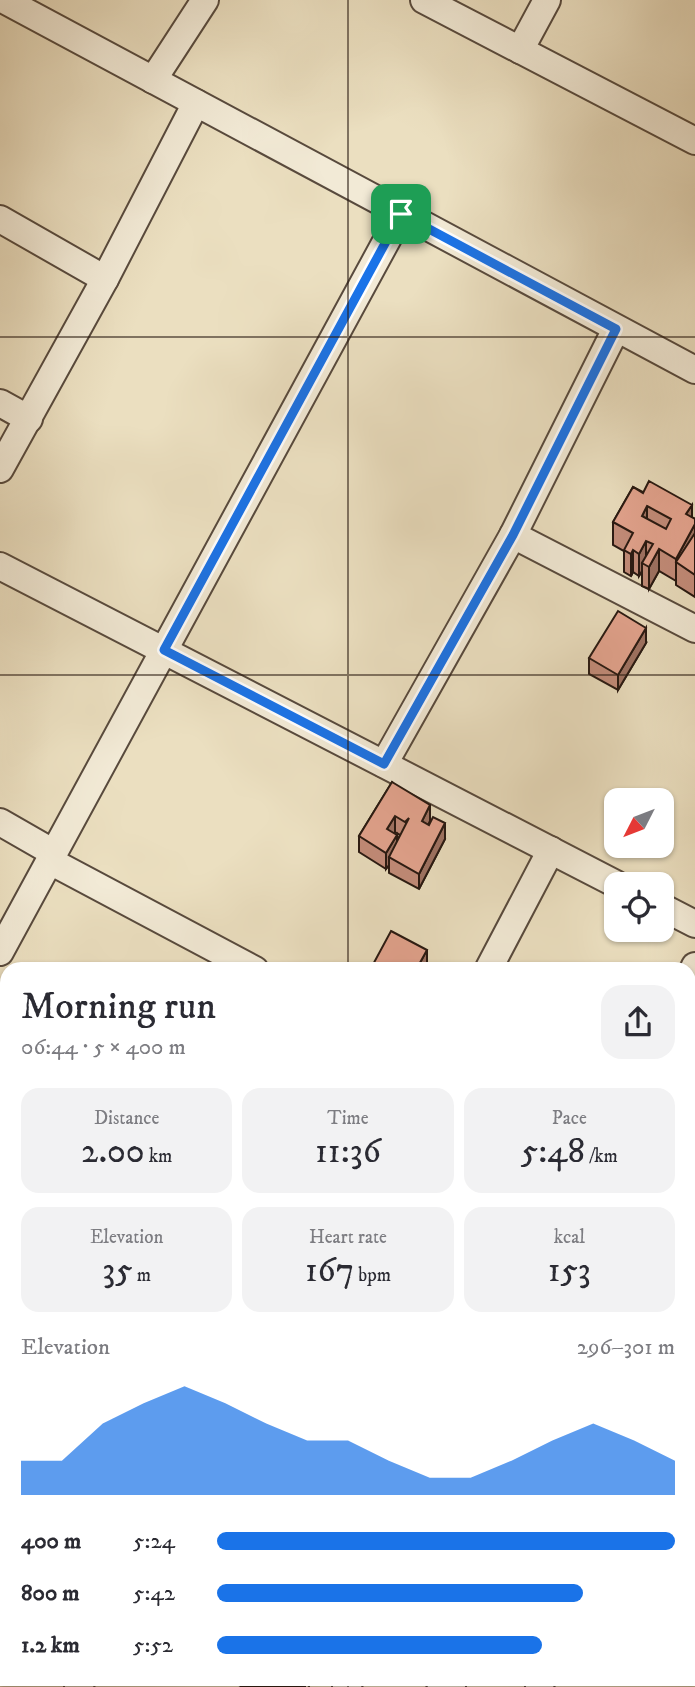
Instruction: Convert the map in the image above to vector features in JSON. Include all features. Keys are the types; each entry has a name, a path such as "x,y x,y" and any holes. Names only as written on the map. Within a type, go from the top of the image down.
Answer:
{"street":[{"path":"4,0 695,370"},
{"path":"153,80 205,0"},
{"path":"424,0 520,50 692,131"},
{"path":"520,50 547,0"},
{"path":"0,468 105,279 196,103"},
{"path":"0,952 401,214"},
{"path":"0,219 105,279"},
{"path":"384,764 513,535 616,329"},
{"path":"0,403 29,419"},
{"path":"513,535 695,629"},
{"path":"0,566 604,878"},
{"path":"0,822 52,857 241,962"},
{"path":"492,962 551,850"},
{"path":"674,913 695,924"}],"building":[{"path":"649,481 692,505 686,514 695,519 695,524 676,559 659,549 649,567 642,563 653,544 646,541 639,554 633,550 631,554 624,550 633,533 613,522 633,487 643,493","holes":["647,506 671,519 666,529 642,516"]},
{"path":"695,533 695,575 676,562"},
{"path":"618,611 646,628 618,675 589,658"},
{"path":"392,782 430,805 422,821 429,825 433,817 445,823 419,874 389,857 409,818 405,822 395,816 387,829 397,835 386,853 359,836"},
{"path":"391,931 427,950 420,962 374,962"}],"route":[{"path":"401,214 616,329 513,535 384,764 164,650 401,214"}]}
